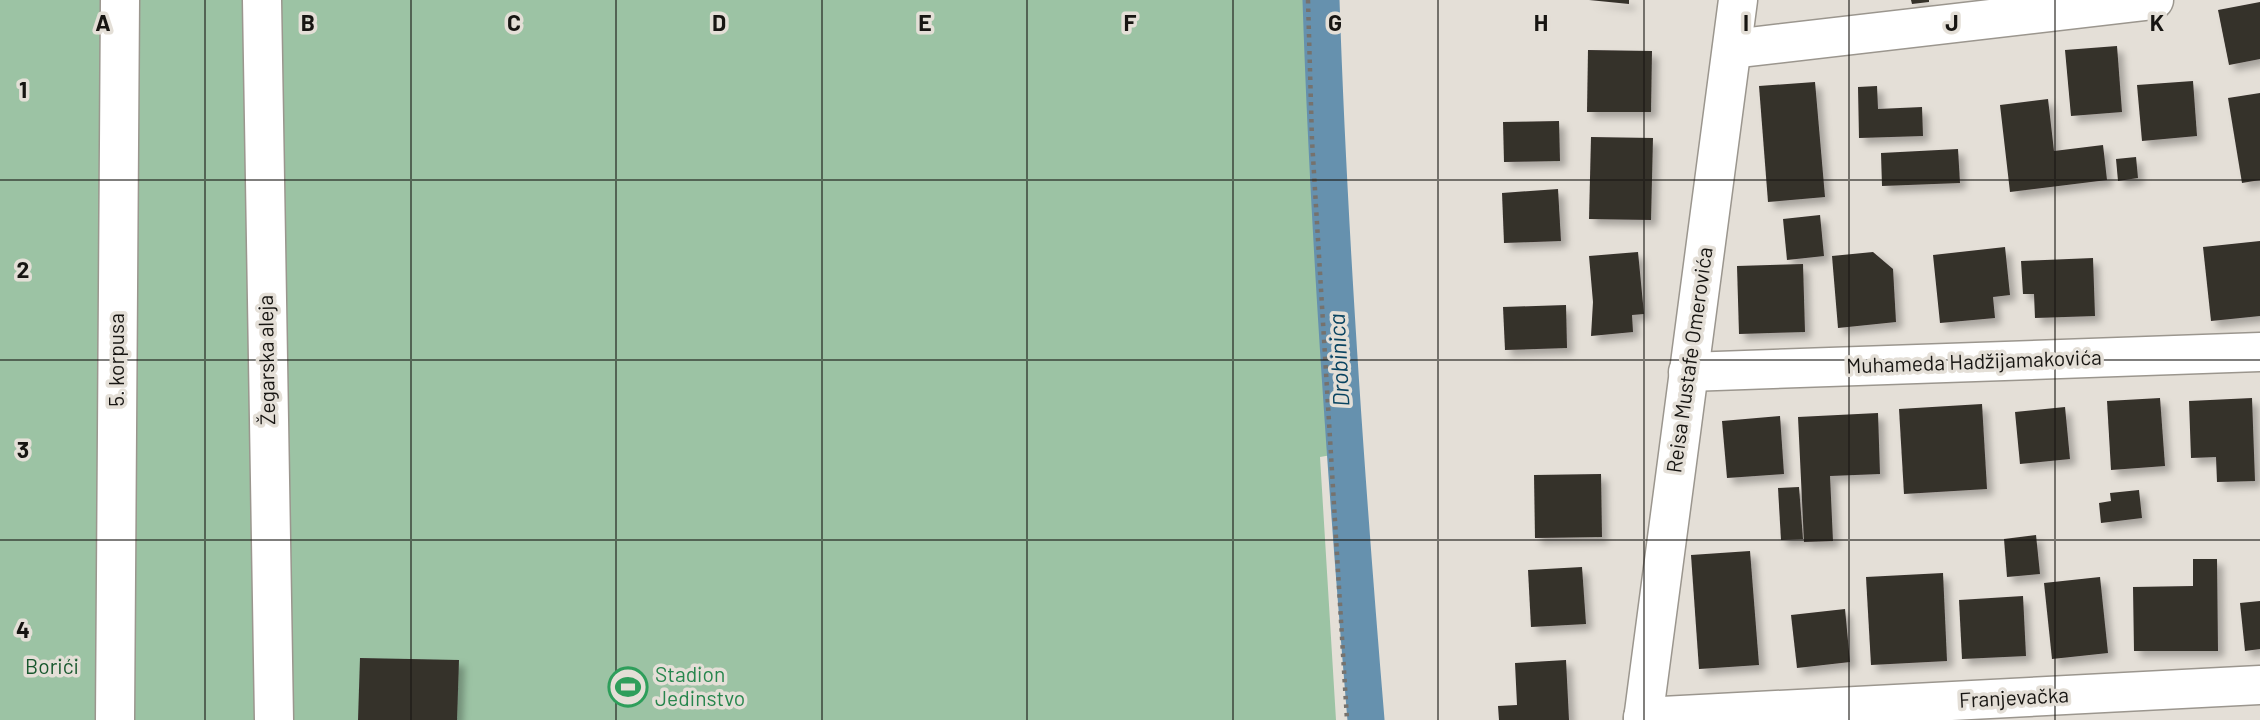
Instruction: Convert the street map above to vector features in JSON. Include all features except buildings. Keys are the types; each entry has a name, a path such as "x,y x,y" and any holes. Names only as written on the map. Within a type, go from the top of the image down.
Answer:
{"street":[{"name":"5. korpusa","path":"115,720 120,0"},
{"name":"Žegarska aleja","path":"262,0 274,720"},
{"name":"Reisa Mustafe Omerovića","path":"1643,718 1738,0"},
{"path":"1732,49 2154,0"},
{"name":"Muhameda Hadžijamakovića","path":"1688,372 2260,352"},
{"name":"Franjevačka","path":"1643,718 2260,685"}],"path":[{"path":"1308,0 1312,141 1347,720"}],"green space":[{"name":"Borići","path":"0,0 1321,0 1326,148 1343,453 1320,457 1336,720 0,720"}],"waterway":[{"name":"Drobinica","path":"1321,0 1339,360 1366,720"}],"place":[{"name":"Stadion Jedinstvo","path":"628,687"}]}
